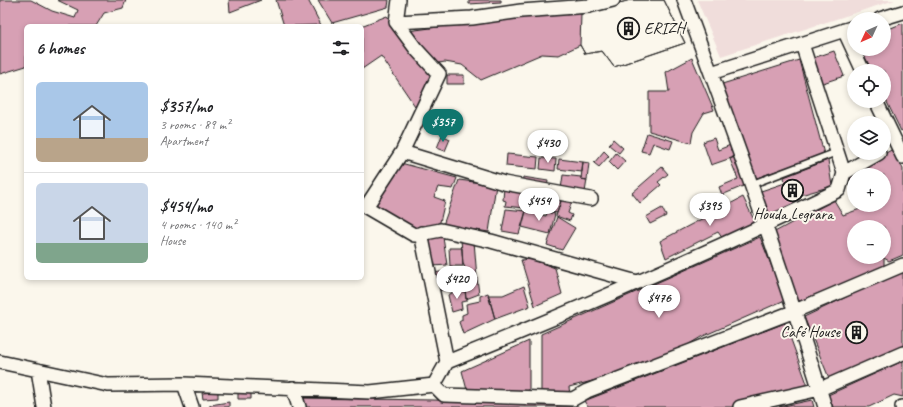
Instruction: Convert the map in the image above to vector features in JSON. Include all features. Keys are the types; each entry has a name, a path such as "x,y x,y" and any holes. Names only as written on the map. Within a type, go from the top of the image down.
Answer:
{"street":[{"path":"399,0 396,22 416,49 439,74 402,152 366,207 414,235 441,230 491,241 637,282"},
{"path":"396,22 472,18 521,10 589,6 613,0"},
{"path":"684,0 795,311 825,407"},
{"path":"891,16 903,12"},
{"path":"711,73 847,30"},
{"path":"434,385 447,362 591,303 765,226 839,190 844,173 802,44"},
{"path":"880,108 900,141 903,157"},
{"path":"891,146 900,141"},
{"path":"402,152 504,183 591,199"},
{"path":"844,173 867,160"},
{"path":"421,233 447,362"},
{"path":"434,385 444,395 573,399 579,402 595,388 795,311 903,265"},
{"path":"740,407 820,390 903,352"},
{"path":"0,362 108,385 184,384 370,392 434,385"},
{"path":"38,370 44,407"},
{"path":"184,384 192,407"},
{"path":"293,388 299,407"}],"lane":[{"path":"750,185 837,152"}],"shaded area":[{"path":"697,0 895,0 858,12 847,12 847,15 721,56"}],"building":[{"path":"0,0 31,0 52,11 75,18 78,10 57,0 126,0 123,8 104,13 97,24 24,24 24,67 0,74"},
{"path":"229,0 261,0 230,12"},
{"path":"276,0 308,0 320,24 283,24"},
{"path":"318,0 389,0 388,7 332,23"},
{"path":"469,0 501,0 501,2 469,4"},
{"path":"630,0 664,0 685,43 614,67 602,51 585,54 580,45 559,55 542,54 481,80 462,65 445,62 433,64 408,31 580,8 581,14"},
{"name":"ERIZH","path":"630,0 664,0 685,43 614,67 602,51 585,54 580,45 581,14"},
{"path":"387,16 432,76 417,109 381,56 364,68 364,25"},
{"path":"903,23 903,130 901,131 890,108 891,64 868,64 864,56 891,56 891,28"},
{"path":"834,51 844,76 820,84 813,58"},
{"path":"692,58 714,110 704,113 693,132 691,143 649,131 649,92 669,92 666,72"},
{"path":"799,60 824,154 754,179 719,85"},
{"path":"447,75 464,75 464,84 447,84"},
{"path":"647,133 673,141 670,149 653,143 649,153 641,151"},
{"path":"442,135 450,139 445,151 437,148"},
{"path":"714,138 718,150 733,144 737,156 711,165 703,142"},
{"path":"613,139 623,148 619,153 609,145"},
{"path":"893,149 903,169 903,255 891,260 891,220 847,220 847,264 884,264 884,267 797,302 771,234 834,200 843,215 852,212 891,212 891,168 860,168 874,160 891,160 891,150"},
{"path":"604,151 609,156 599,167 594,163"},
{"path":"616,153 625,161 617,170 609,162"},
{"path":"507,154 538,157 537,169 506,166"},
{"path":"737,156 748,184 722,195 719,187 738,179 730,159"},
{"path":"541,158 556,159 555,171 540,169"},
{"path":"559,159 583,162 582,172 558,169"},
{"name":"Houda Legrara","path":"828,160 832,186 794,197 797,208 765,220 755,193 785,183 784,177"},
{"path":"397,162 457,178 453,189 438,187 434,197 445,201 440,222 426,229 406,228 373,205"},
{"path":"583,162 589,163 587,180 581,179"},
{"path":"662,167 668,174 658,182 661,185 640,203 632,193"},
{"path":"563,175 581,177 581,179 587,180 585,192 561,189"},
{"path":"523,177 548,181 547,188 522,184"},
{"path":"459,180 496,185 489,232 443,225"},
{"path":"504,187 528,190 525,208 505,206 506,201 503,200"},
{"path":"528,190 545,194 542,210 525,208"},
{"path":"548,197 562,198 557,213 546,211"},
{"path":"743,197 755,222 723,239 718,232 666,258 660,241"},
{"path":"562,198 573,198 568,213 572,215 570,221 556,216"},
{"path":"662,208 666,216 650,224 646,217"},
{"path":"506,209 526,211 519,234 502,231"},
{"path":"526,211 546,216 547,212 555,214 550,234 522,227"},
{"path":"557,217 575,228 562,250 547,245"},
{"path":"429,236 443,237 447,265 433,266"},
{"path":"760,237 785,300 701,337 643,368 569,387 570,395 541,393 541,334"},
{"path":"461,239 474,241 477,278 467,281 463,265"},
{"path":"449,248 462,248 463,266 450,266"},
{"path":"531,259 555,268 562,294 535,306 521,260"},
{"path":"465,269 467,281 452,287 451,270"},
{"name":"Café House","path":"903,270 903,347 829,378 804,317"},
{"path":"447,271 449,289 436,291 433,273"},
{"path":"477,278 479,294 466,299 464,282"},
{"path":"524,286 530,306 495,319 488,295 503,295"},
{"path":"465,289 467,301 461,302 462,309 452,312 448,295 453,291"},
{"path":"488,293 495,319 463,334 459,322 462,320 462,315 467,313 466,304 480,301 480,296"},
{"path":"785,323 809,389 733,407 588,407 584,401"},
{"path":"529,341 529,394 467,390 462,371"},
{"path":"903,361 903,397 894,395 869,407 833,407 828,395"},
{"path":"238,390 251,390 251,399 238,399"},
{"path":"218,392 218,398 203,399 202,393"},
{"path":"298,398 573,404 574,407 301,407"},
{"path":"812,400 814,407 779,407"},
{"path":"229,402 229,407 210,407 210,405"}],"place":[{"name":"ERIZH","path":"629,28"},
{"name":"Houda Legrara","path":"793,190"},
{"name":"Café House","path":"856,332"}]}
